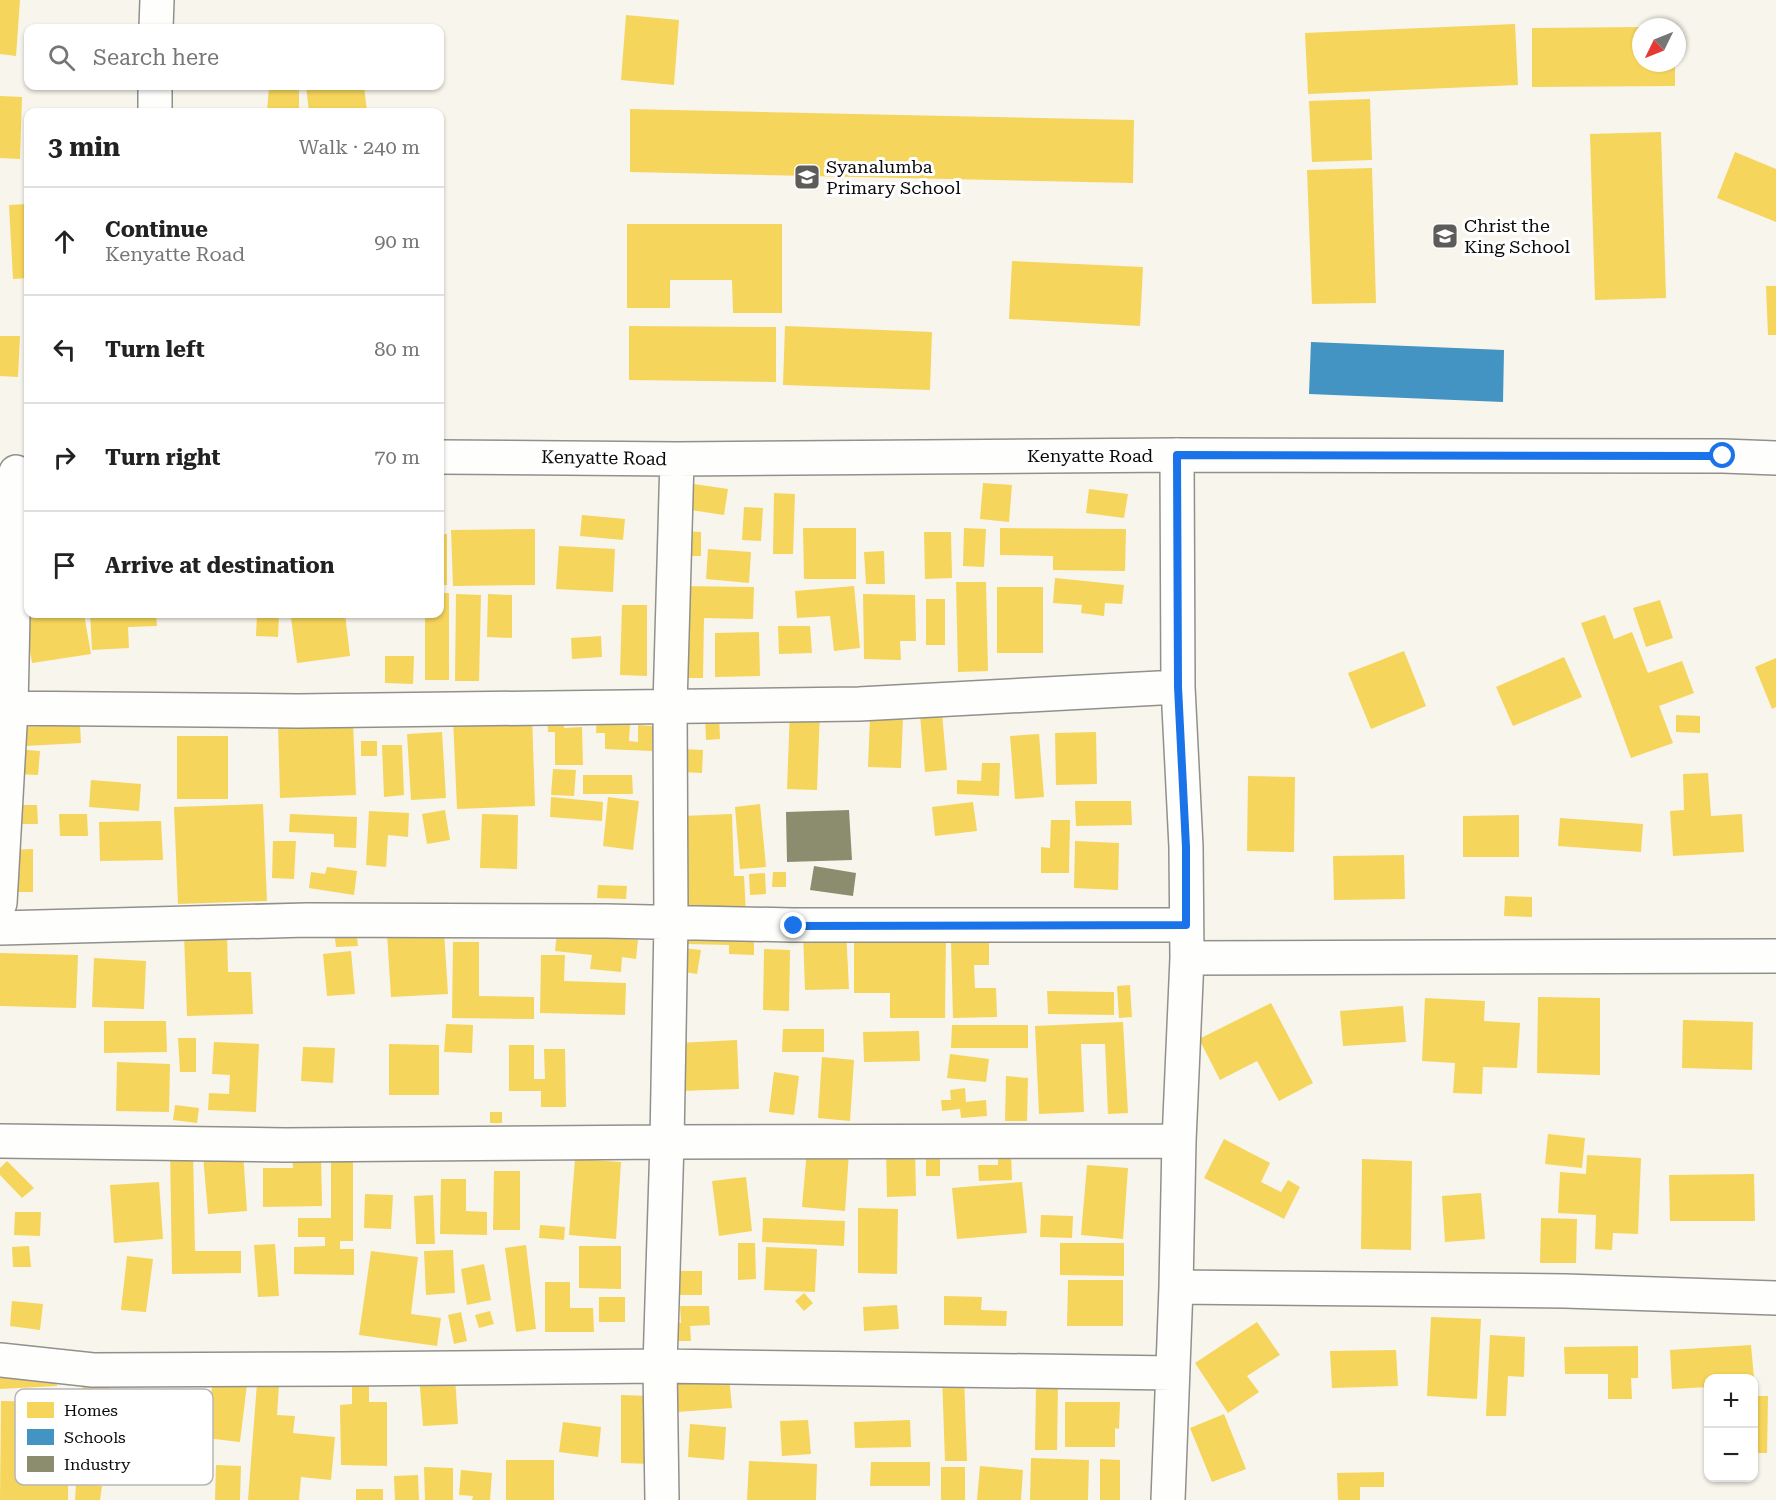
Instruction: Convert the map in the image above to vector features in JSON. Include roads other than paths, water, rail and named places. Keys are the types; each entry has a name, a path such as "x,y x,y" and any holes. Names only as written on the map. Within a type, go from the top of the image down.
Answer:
{"street":[{"path":"156,24 157,0"},
{"path":"155,90 155,108"},
{"path":"1168,1500 1187,958 1186,847 1178,687 1177,455"},
{"name":"Kenyatte Road","path":"444,457 677,459 1177,455 1776,458"},
{"path":"662,1500 660,1366 667,1142 670,706 677,459"},
{"path":"0,903 15,472"},
{"path":"6,708 298,711 859,704 1178,687"},
{"path":"0,928 307,920 594,921 794,926 1186,925"},
{"path":"1187,958 1776,956"},
{"path":"0,1141 285,1145 1179,1141"},
{"path":"1176,1287 1565,1291 1776,1298"},
{"path":"0,1360 93,1370 660,1366 1172,1373"}],"place":[{"name":"Syanalumba Primary School","path":"807,177"},
{"name":"Christ the King School","path":"1445,236"}]}
